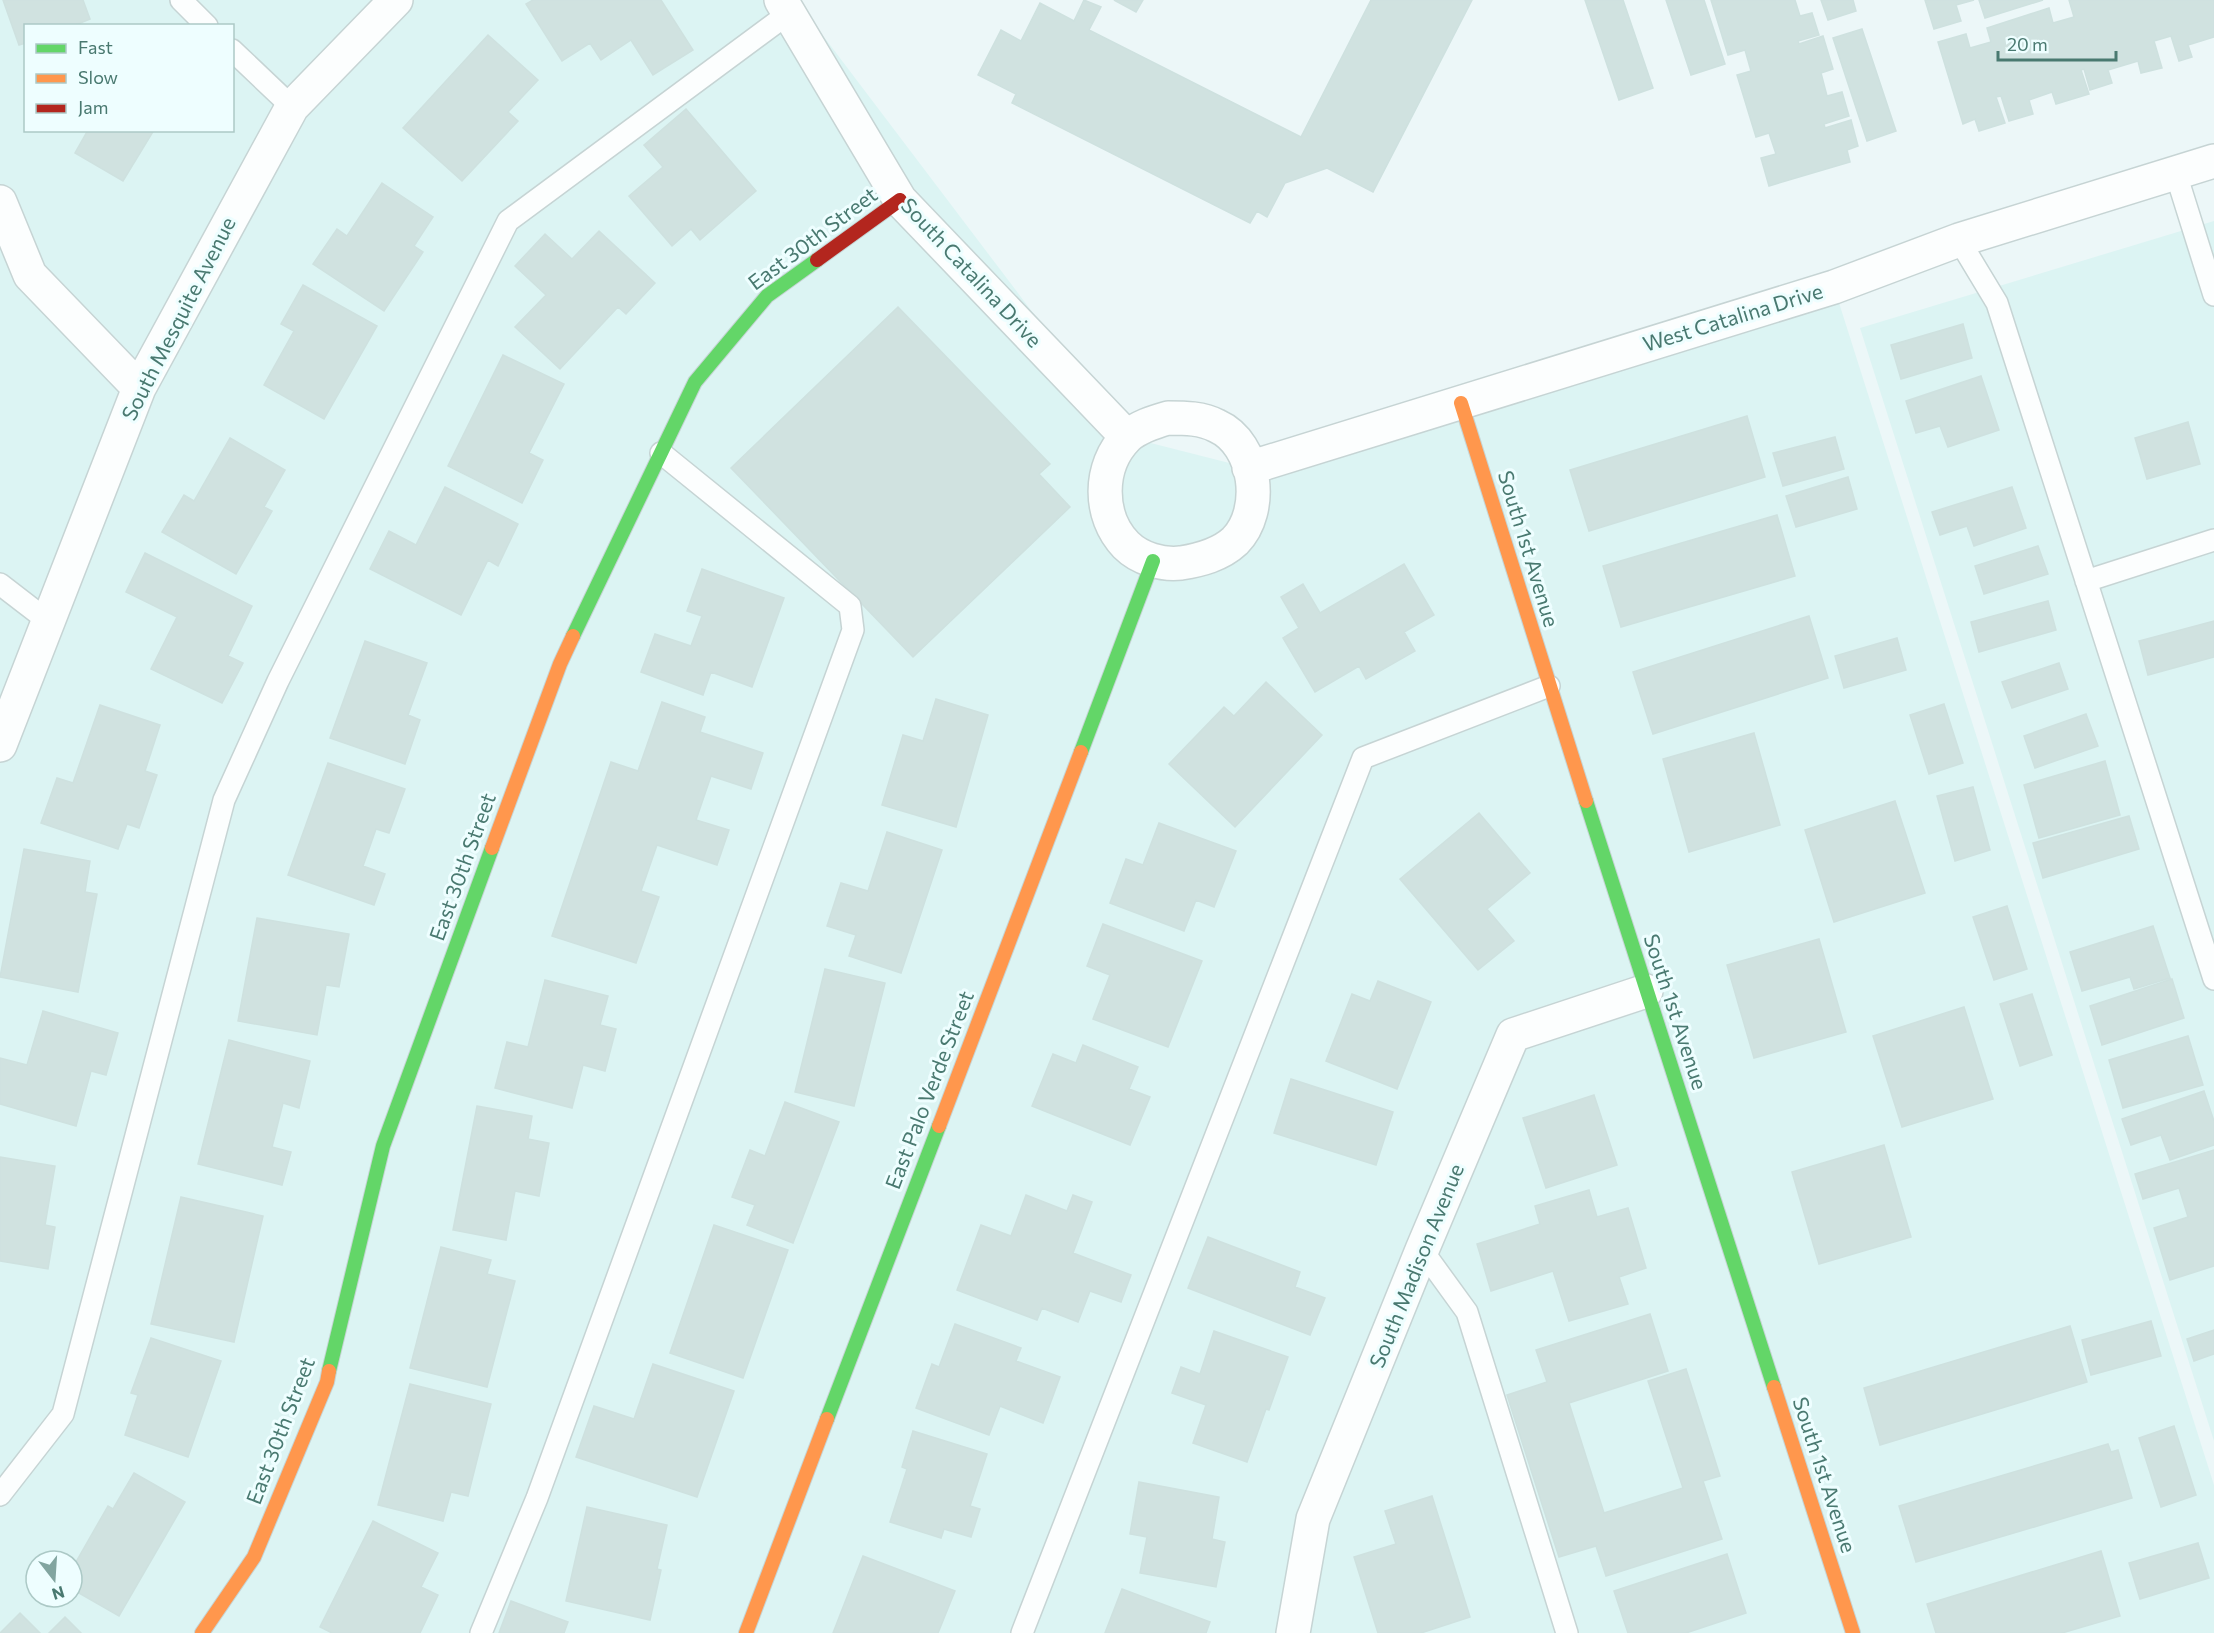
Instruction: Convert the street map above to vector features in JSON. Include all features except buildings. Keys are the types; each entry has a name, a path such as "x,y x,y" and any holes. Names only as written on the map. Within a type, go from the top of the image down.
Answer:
{"street":[{"name":"South Mesquite Avenue","path":"0,744 139,388 292,107 396,0"},
{"name":"South Catalina Drive","path":"785,7 900,200 1128,437"},
{"name":"West Catalina Drive","path":"1249,468 1834,286 1959,240 2176,174 2214,160"},
{"name":"East 30th Street","path":"202,1633 254,1557 327,1382 383,1146 560,664 695,382 767,296 900,200"},
{"path":"0,202 30,275 139,388"},
{"name":"South 1st Avenue","path":"1461,403 1646,991 1853,1633"},
{"path":"1168,418 1194,418 1219,426 1238,442 1249,468 1253,491 1248,523 1235,541 1216,554 1173,564 1153,561 1127,546 1113,528 1106,504 1105,480 1113,456 1128,437 1146,425 1168,418"},
{"name":"East Palo Verde Street","path":"746,1633 1153,561"},
{"name":"South Madison Avenue","path":"1293,1633 1313,1519 1422,1250 1513,1035 1646,991"}],"lane":[{"path":"181,0 205,24"},
{"path":"0,1495 63,1414 224,800 278,681 508,222 785,7"},
{"path":"234,52 292,107"},
{"path":"2176,174 2214,295"},
{"path":"1959,240 1997,303 2214,979"},
{"path":"481,1633 537,1498 853,630 850,606 661,453"},
{"path":"2086,581 2214,540"},
{"path":"0,585 48,621"},
{"path":"1022,1633 1363,758 1549,686"},
{"path":"1422,1250 1467,1312 1567,1633"}],"shaded area":[{"path":"0,0 796,0 1127,437 1249,468 1834,287 2214,1485 2214,1633 0,1633"},
{"path":"2214,221 2214,1441 1860,328"}],"traffic: fast":[{"path":"573,636 695,382 767,296 817,260"},
{"path":"1081,752 1153,561"},
{"path":"1586,801 1774,1387"},
{"path":"329,1371 383,1146 492,848"},
{"path":"827,1419 939,1126"}],"traffic: slow":[{"path":"1461,403 1586,801"},
{"path":"492,848 560,664 573,636"},
{"path":"939,1126 1081,752"},
{"path":"202,1633 254,1557 327,1382 329,1371"},
{"path":"1774,1387 1853,1633"},
{"path":"746,1633 827,1419"}],"traffic: jam":[{"path":"817,260 900,200"}]}
